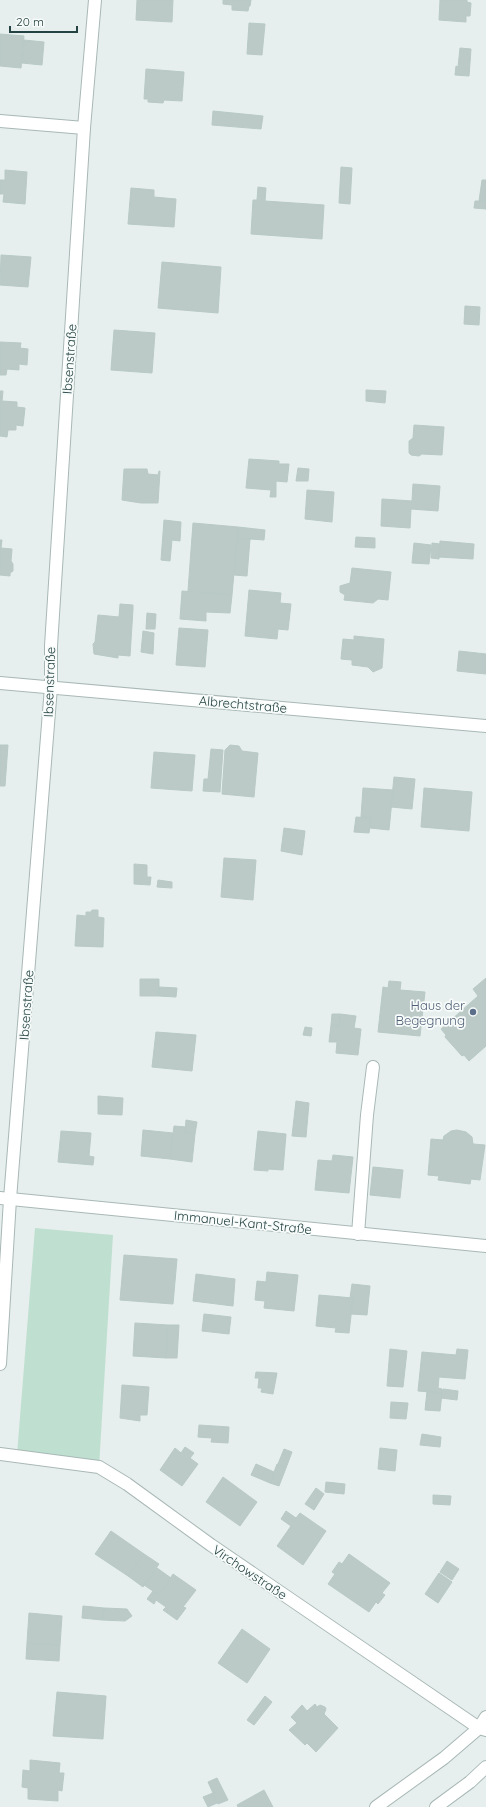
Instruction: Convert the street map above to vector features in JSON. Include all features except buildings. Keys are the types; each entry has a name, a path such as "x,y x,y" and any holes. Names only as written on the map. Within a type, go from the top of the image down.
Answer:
{"street":[{"name":"Ibsenstraße","path":"0,1364 5,1199 51,687 50,646 84,128 96,0"},
{"path":"0,121 84,128"},
{"name":"Albrechtstraße","path":"0,682 486,726"},
{"path":"358,1234 367,1115 373,1067"},
{"name":"Immanuel-Kant-Straße","path":"5,1199 486,1246"},
{"name":"Virchowstraße","path":"0,1454 99,1467 127,1484 212,1545 483,1729"},
{"path":"376,1807 483,1729 486,1717"},
{"path":"436,1807 470,1782 486,1767"}],"green space":[{"path":"35,1228 113,1235 99,1467 17,1455"}],"place":[{"name":"Haus der Begegnung","path":"473,1012"}]}
